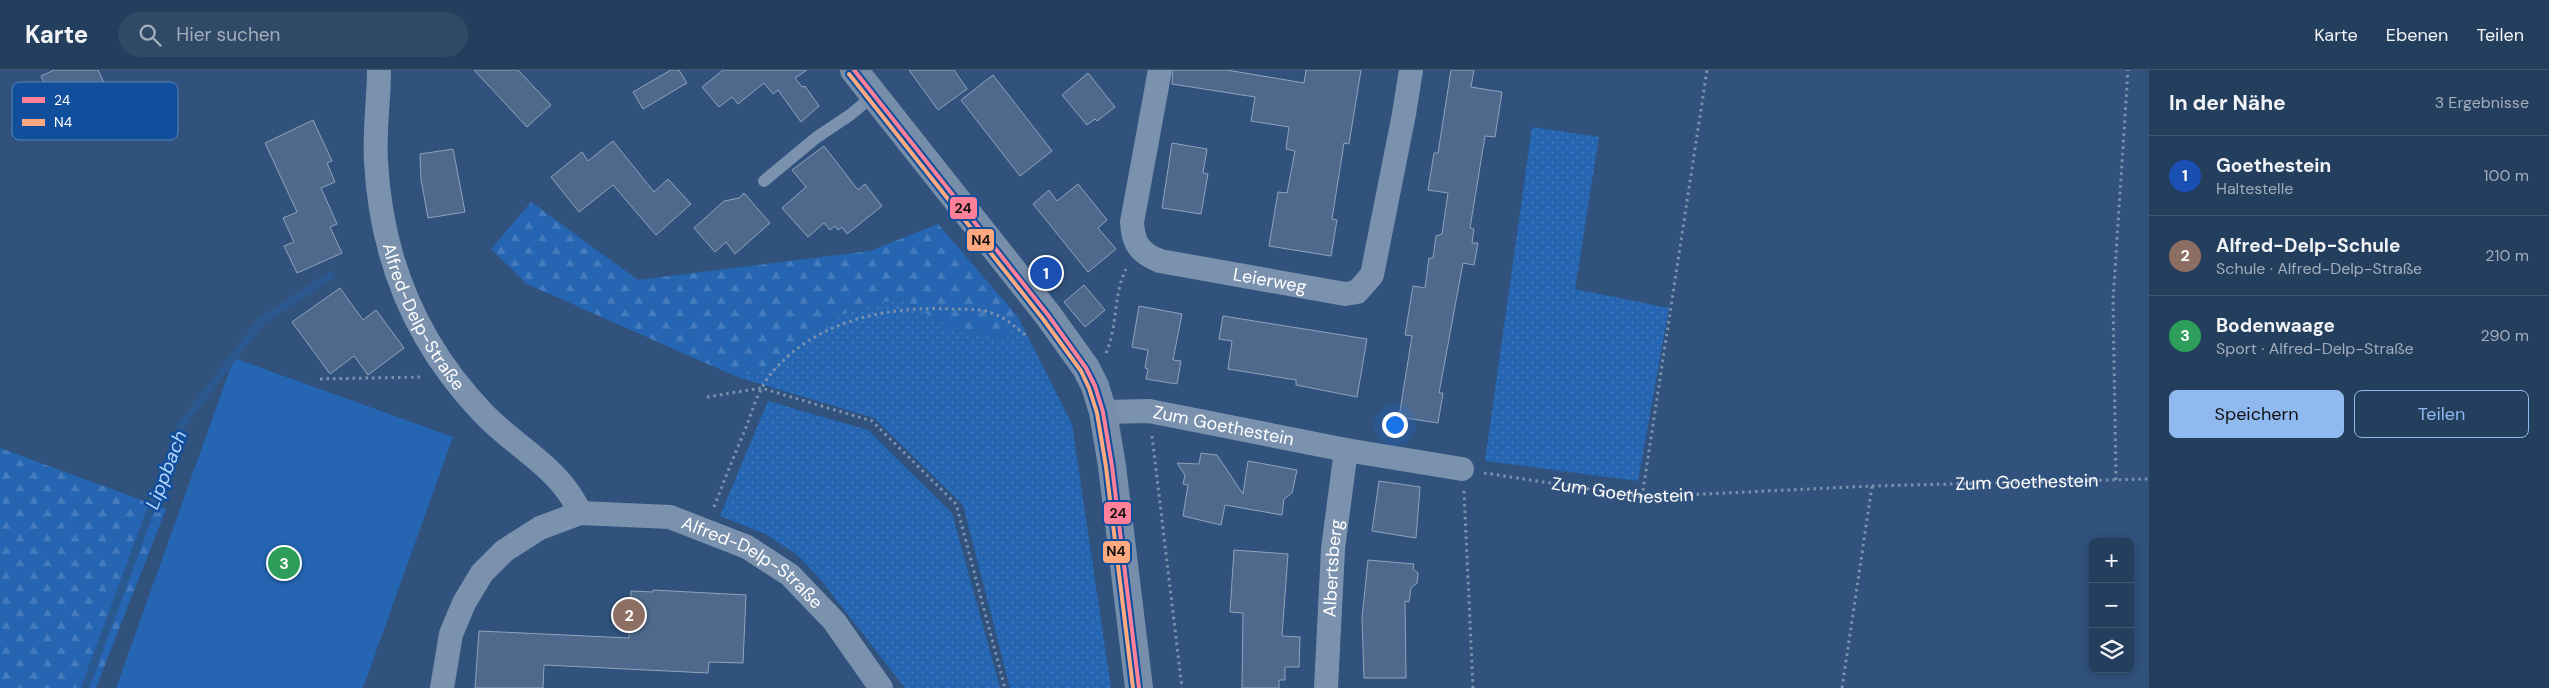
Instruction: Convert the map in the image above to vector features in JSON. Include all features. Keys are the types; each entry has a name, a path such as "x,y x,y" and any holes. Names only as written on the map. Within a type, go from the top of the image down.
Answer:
{"main road":[{"path":"854,70 1048,316 1086,368 1104,412 1139,688"}],"street":[{"name":"Alfred-Delp-Straße","path":"379,70 376,159 379,201 386,242 398,281 414,317 447,369 484,415 563,482 580,513"},
{"path":"1137,248 1132,236 1132,222 1160,70"},
{"name":"Leierweg","path":"1137,248 1147,256 1160,261 1345,294 1357,292 1372,275 1411,70"},
{"name":"Zum Goethestein","path":"1104,412 1150,411 1346,450 1462,470"},
{"name":"Albertsberg","path":"1326,688 1333,549 1346,450"},
{"name":"Alfred-Delp-Straße","path":"442,688 452,634 464,603 482,573 504,551 540,528 580,513 670,517 747,547 790,575 834,622 881,688"}],"lane":[{"path":"764,181 817,137 850,115 874,95"}],"path":[{"path":"1642,497 1707,70"},
{"path":"2116,480 2113,301 2128,70"},
{"path":"1086,368 1107,352 1114,334 1122,278 1137,248"},
{"path":"705,530 761,388 774,370 792,353 824,333 854,319 880,313 932,308 987,311 1003,317 1024,334 1048,316"},
{"path":"320,380 418,379 447,369"},
{"path":"707,397 761,388 872,421 956,504 1005,688"},
{"path":"1150,411 1182,688"},
{"path":"1462,470 1473,688"},
{"name":"Zum Goethestein","path":"1462,470 1617,495 1642,497 1872,486 2149,479"},
{"path":"1842,688 1872,486"}],"green space":[{"path":"1532,127 1599,137 1575,289 1669,308 1638,481 1485,461"},
{"path":"531,202 638,280 870,251 938,224 1018,317 1006,339 952,330 904,300 868,304 826,322 769,369 737,377 527,284 491,249"},
{"path":"904,300 952,330 1006,339 1018,317 1072,424 1111,688 1010,688 963,505 874,418 737,377 769,369 826,322 868,304"},
{"path":"234,358 453,437 363,688 116,688"},
{"path":"768,401 868,430 952,513 1000,688 905,688 821,580 796,554 765,534 720,516"},
{"path":"0,448 166,509 96,688 0,688"}],"building":[{"path":"54,70 98,70 104,82 44,82 41,76"},
{"path":"474,70 518,70 551,105 527,127"},
{"path":"671,70 679,70 687,83 643,109 633,92"},
{"path":"723,70 807,70 795,78 802,87 805,86 819,106 801,122 778,90 773,94 764,83 738,104 732,97 719,107 702,87"},
{"path":"909,70 954,70 967,89 938,110"},
{"path":"1173,70 1227,70 1304,83 1306,70 1361,70 1349,144 1344,143 1332,219 1337,220 1331,256 1269,246 1278,192 1287,193 1295,151 1286,149 1289,127 1251,121 1255,97 1172,84"},
{"path":"1451,70 1474,70 1471,87 1502,92 1495,137 1485,136 1470,228 1474,229 1472,243 1478,243 1474,265 1463,263 1439,393 1443,393 1438,423 1399,417 1412,336 1405,335 1413,286 1425,288 1429,258 1433,258 1436,236 1442,234 1448,193 1428,190 1434,153 1438,153"},
{"path":"1088,73 1115,107 1097,121 1095,119 1087,125 1062,95"},
{"path":"993,75 1052,151 1020,176 961,100"},
{"path":"313,120 332,161 327,163 335,182 321,188 337,224 330,227 342,253 297,273 284,246 294,242 283,218 297,212 265,143"},
{"path":"613,141 654,192 668,179 691,204 656,235 613,185 579,212 551,177 582,152 588,161"},
{"path":"1172,143 1207,149 1203,173 1208,174 1201,214 1162,208"},
{"path":"824,146 858,190 865,184 882,206 847,234 842,227 838,230 835,226 830,230 824,223 808,237 782,208 806,187 792,170"},
{"path":"453,149 465,212 428,218 421,179 420,154"},
{"path":"1078,184 1107,220 1098,228 1116,249 1088,272 1033,204 1049,190 1057,201"},
{"path":"744,193 770,223 735,254 726,242 715,252 694,228 724,201 739,198"},
{"path":"1084,285 1105,310 1085,327 1064,302"},
{"path":"340,288 363,320 376,310 404,348 368,375 354,356 330,374 292,322"},
{"path":"1139,306 1182,314 1173,360 1181,361 1177,384 1146,379 1148,369 1145,368 1148,350 1132,347"},
{"path":"1223,316 1367,339 1357,397 1296,385 1296,380 1228,369 1232,341 1219,339"},
{"path":"1201,453 1217,455 1243,494 1248,461 1297,470 1292,493 1284,499 1282,515 1225,505 1221,525 1183,516 1188,485 1183,484 1185,475 1177,463 1199,464"},
{"path":"1379,481 1420,487 1416,538 1372,531"},
{"path":"1234,550 1288,554 1282,636 1300,637 1299,667 1285,667 1285,680 1279,680 1279,688 1242,688 1243,613 1230,612"},
{"path":"1368,560 1414,564 1413,569 1418,573 1417,583 1411,588 1409,602 1405,601 1406,678 1364,678 1362,618"},
{"path":"653,590 746,595 743,663 709,662 708,673 544,665 543,688 475,688 479,631 629,638 631,591 653,592"}],"waterway":[{"name":"Lippbach","path":"85,688 182,425 260,322 331,275"}],"transit line":[{"name":"24","path":"854,70 1048,315 1086,368 1095,386 1103,412 1112,466 1139,688"},
{"name":"N4","path":"849,74 1043,319 1081,371 1089,388 1097,413 1106,467 1133,688"}],"place":[{"name":"Goethestein","path":"1046,273"},
{"name":"Bodenwaage","path":"284,563"},
{"name":"Alfred-Delp-Schule","path":"629,615"}]}
